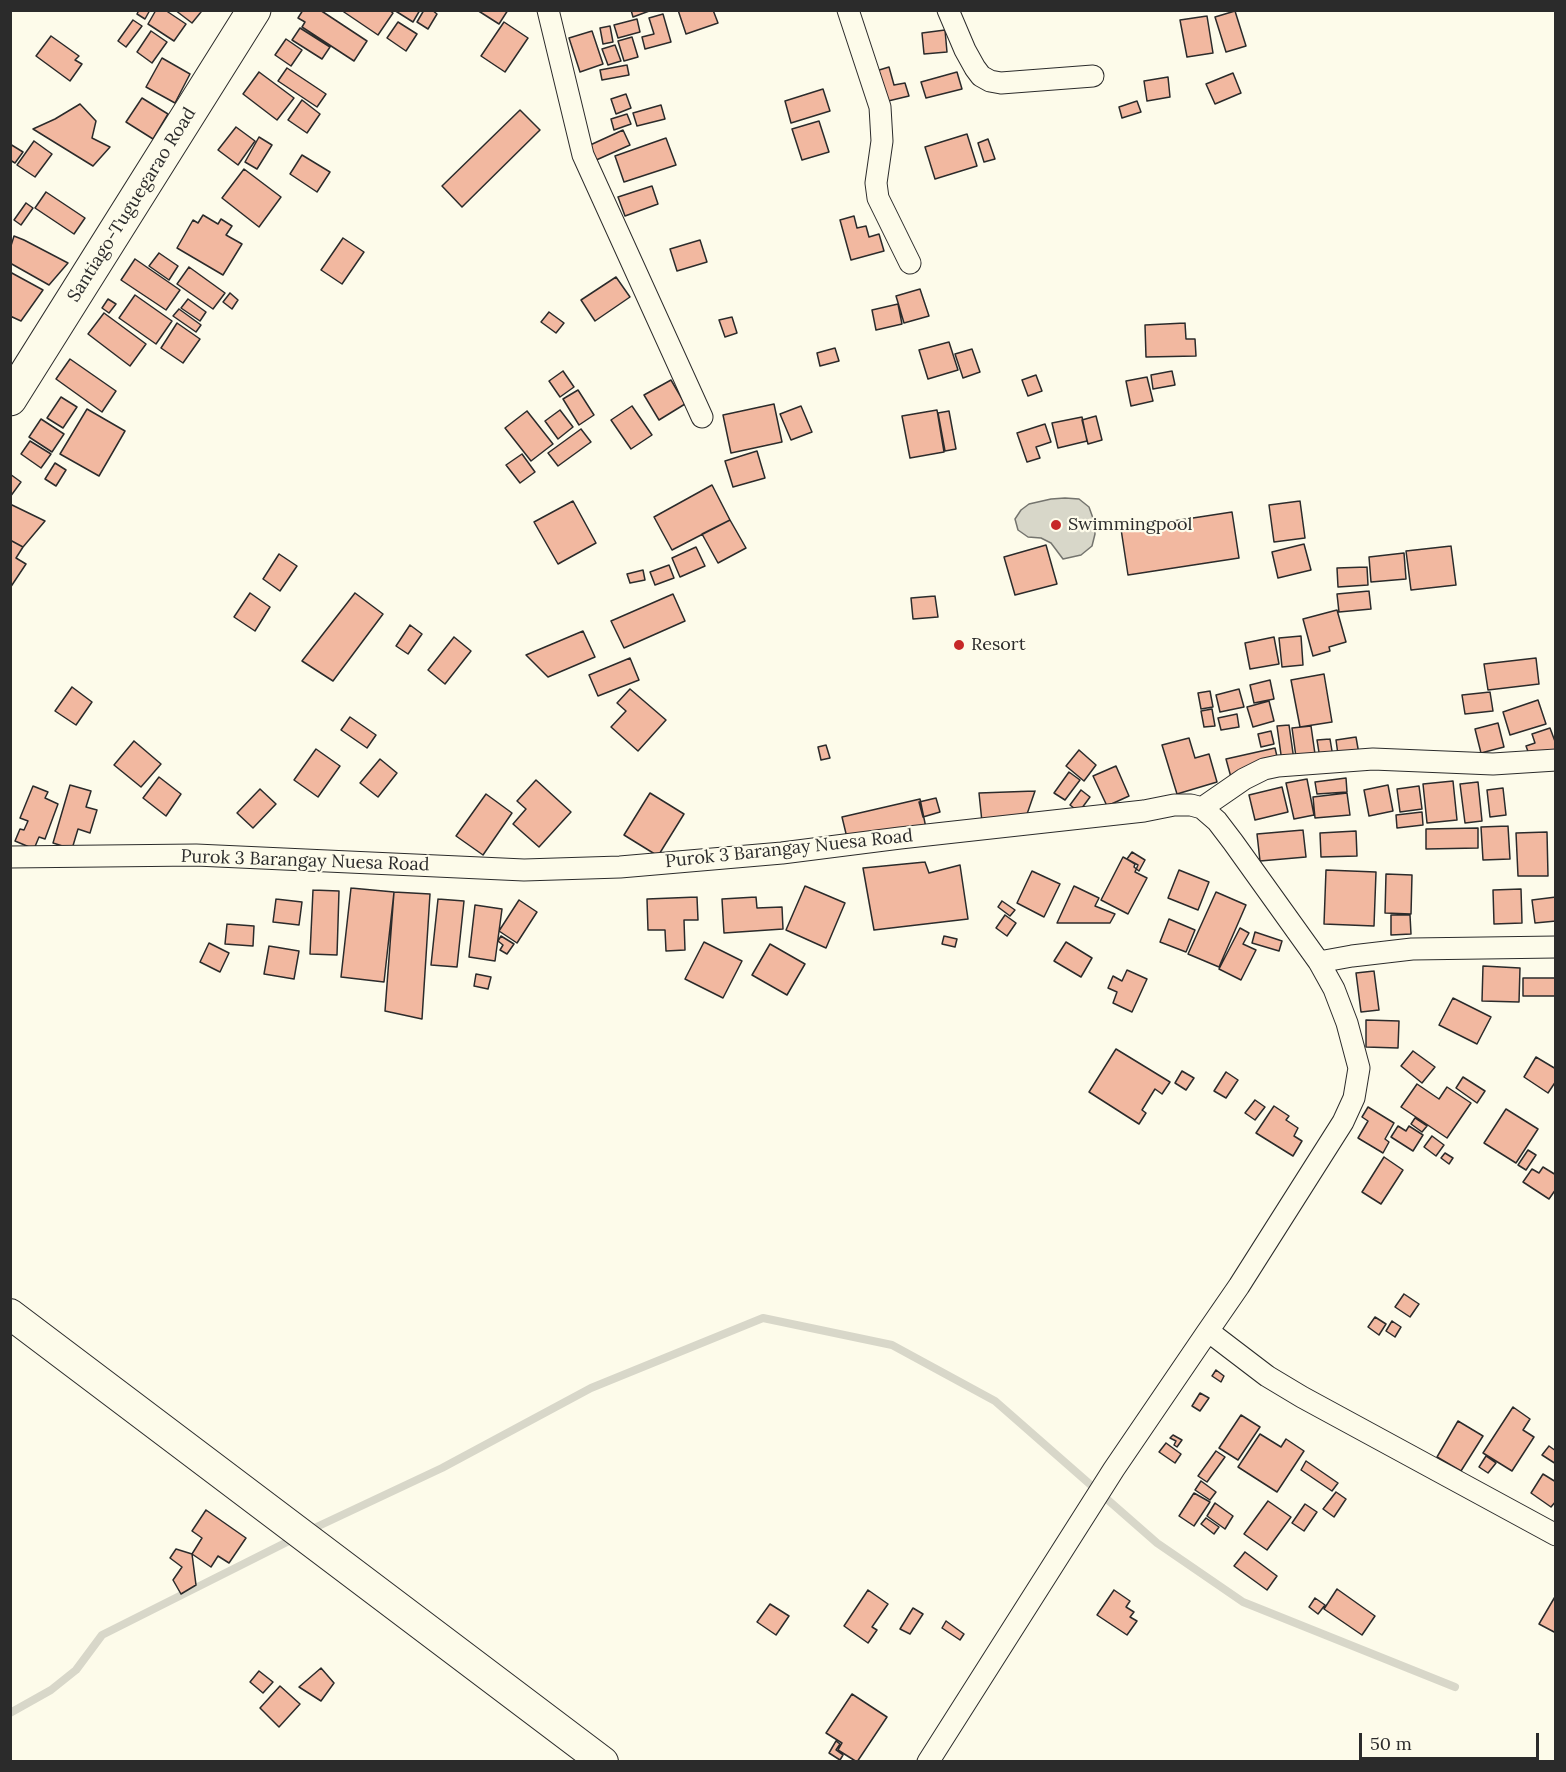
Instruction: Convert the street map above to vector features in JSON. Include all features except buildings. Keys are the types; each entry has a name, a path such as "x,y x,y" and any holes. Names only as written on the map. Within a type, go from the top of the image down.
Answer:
{"highway":[{"name":"Santiago-Tuguegarao Road","path":"10,399 254,10"}],"main road":[{"path":"10,1314 603,1761"}],"street":[{"path":"548,10 583,156 702,417"},
{"path":"848,10 880,107 882,141 876,183 878,198 910,262"},
{"path":"948,10 975,68 981,76 990,81 1001,83 1093,76"},
{"path":"928,1761 1114,1468 1239,1286 1343,1122 1354,1098 1359,1068 1347,1023 1334,990 1319,962 1233,842 1217,821 1202,808 1244,778 1264,769 1278,766 1373,759 1493,764 1556,760"},
{"name":"Purok 3 Barangay Nuesa Road","path":"10,857 196,855 524,870 620,867 782,853 1144,812 1174,805 1191,805 1202,808"},
{"path":"1319,962 1412,949 1556,947"},
{"path":"1208,1331 1267,1376 1302,1397 1556,1535"}],"shaded area":[{"name":"Swimmingpool","path":"1065,498 1079,499 1089,507 1094,521 1095,534 1092,546 1081,555 1063,559 1051,543 1041,538 1028,537 1018,530 1015,519 1029,504"}],"waterway":[{"path":"308,1531 442,1468 591,1388 763,1318 892,1345 995,1401 1157,1543 1243,1602 1455,1687"},
{"path":"10,1713 51,1690 76,1670 102,1635 295,1538"}],"place":[{"name":"Swimmingpool","path":"1056,525"},
{"name":"Resort","path":"959,645"}]}
